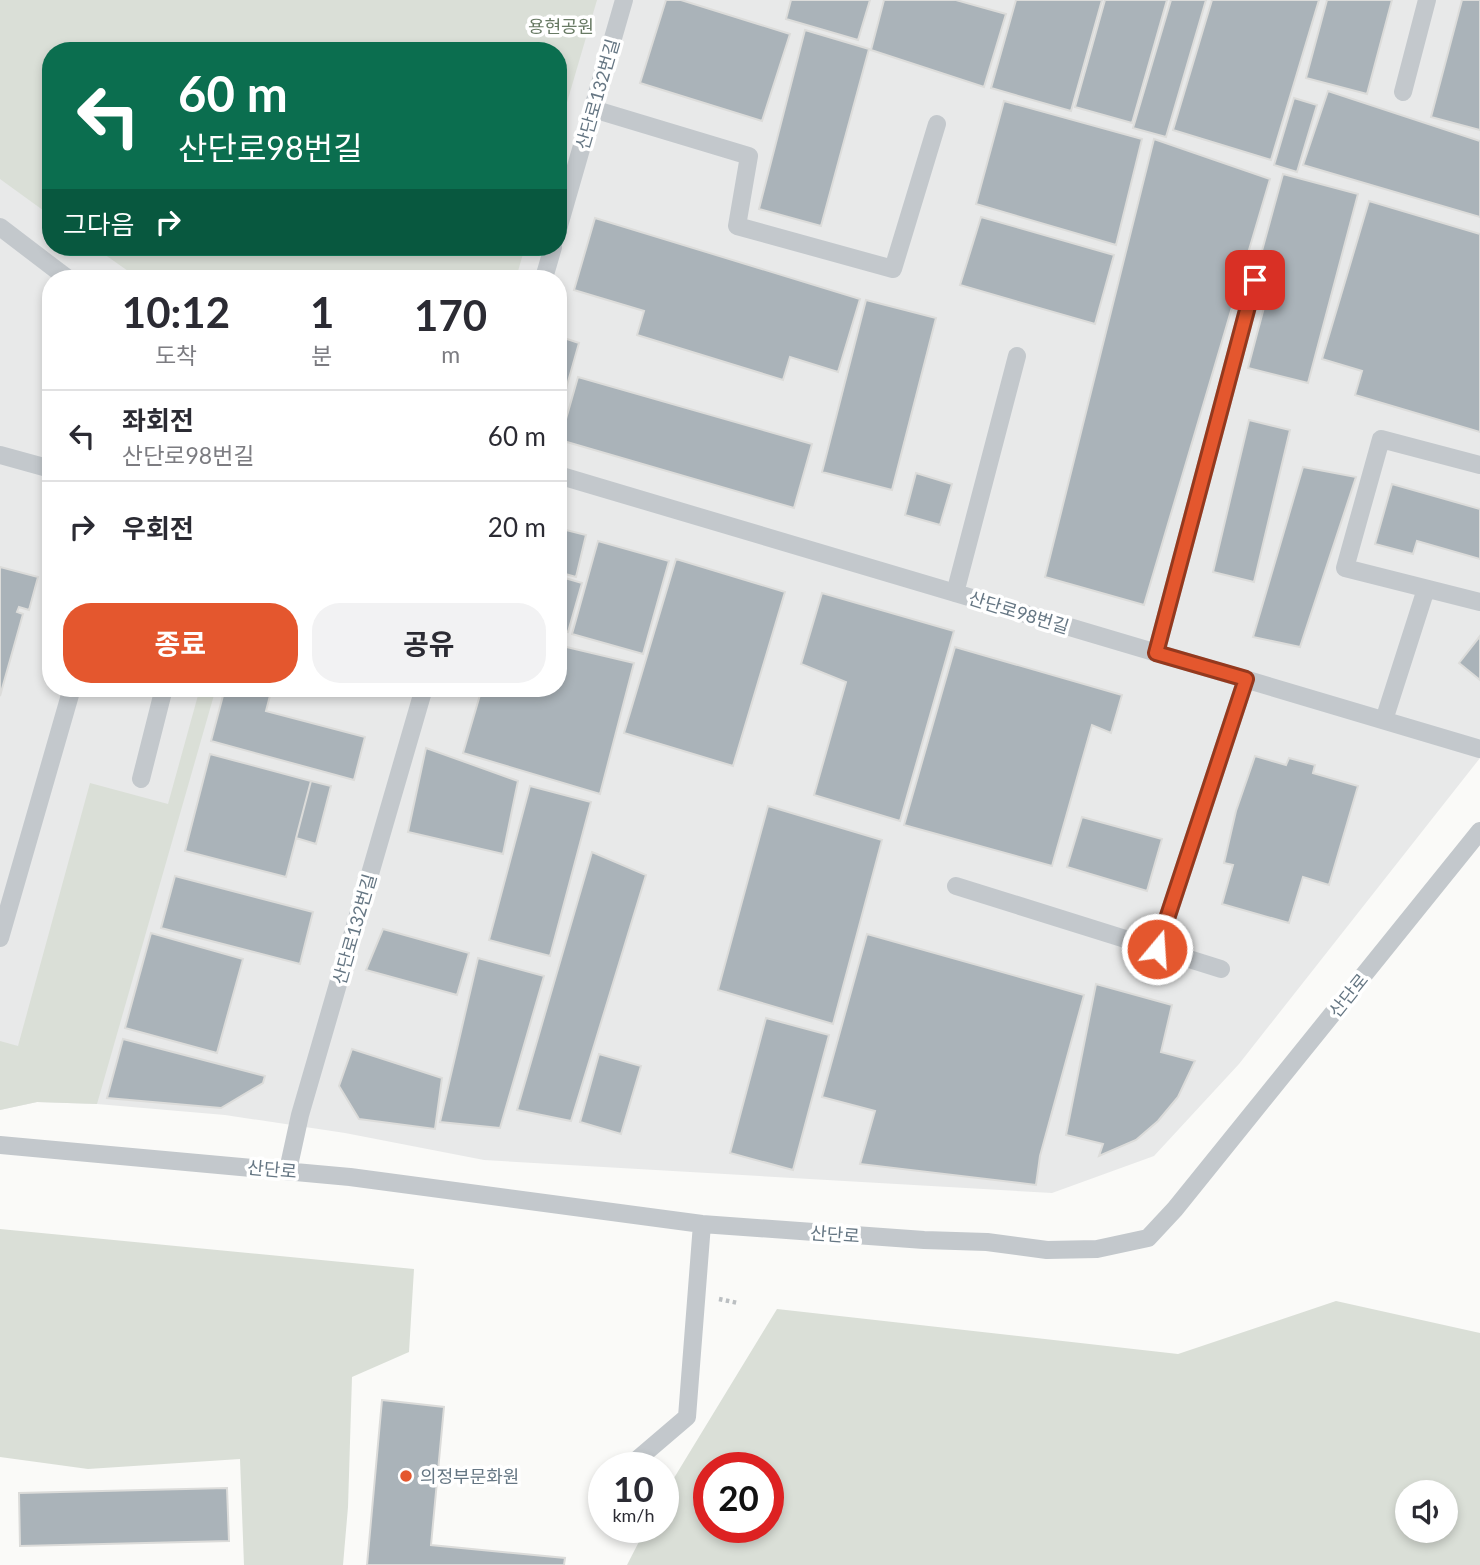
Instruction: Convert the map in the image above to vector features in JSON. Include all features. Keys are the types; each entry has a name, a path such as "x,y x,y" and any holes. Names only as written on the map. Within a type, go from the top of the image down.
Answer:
{"lane":[{"name":"산단로132번길","path":"567,198 624,0"},
{"path":"1403,92 1427,0"},
{"path":"593,108 749,156 737,226 893,269 937,124"},
{"path":"0,228 56,270"},
{"path":"1156,653 1255,280"},
{"path":"955,593 1017,356"},
{"path":"1480,465 1381,439 1345,568 1480,602"},
{"path":"0,455 42,467"},
{"name":"산단로98번길","path":"567,478 1480,749"},
{"path":"1384,720 1426,589"},
{"path":"1157,949 1246,679"},
{"path":"0,938 69,697"},
{"path":"141,779 162,697"},
{"name":"산단로132번길","path":"288,1170 300,1115 421,697"},
{"name":"산단로","path":"0,1145 288,1170 702,1224 910,1240 987,1242 1047,1250 1097,1249 1148,1238 1175,1209 1480,831"},
{"path":"956,886 1221,969"},
{"path":"646,1452 687,1417 702,1224"}],"shaded area":[{"path":"0,0 1480,0 1480,758 1239,1064 1154,1156 1052,1193 484,1160 345,1133 225,1115 97,1104 37,1102 0,1110"}],"green space":[{"name":"용현공원","path":"0,0 597,0 567,102 567,42 42,42 42,209 0,179"},
{"path":"107,256 522,256 518,270 127,270"},
{"path":"198,697 213,697 97,1104 37,1102 0,1110 0,1041 18,1046 90,783 168,804"},
{"path":"0,1229 414,1269 409,1352 352,1377 348,1507 343,1565 244,1565 240,1459 88,1469 0,1457"},
{"path":"1336,1301 1480,1333 1480,1565 627,1565 638,1543 679,1543 679,1470 777,1309 1178,1354"}],"building":[{"path":"666,0 681,0 790,34 762,121 640,83"},
{"path":"791,0 870,0 858,40 786,19"},
{"path":"884,0 956,0 1006,14 984,87 871,50"},
{"path":"1016,0 1102,0 1071,111 991,88"},
{"path":"1105,0 1167,0 1132,123 1075,107"},
{"path":"1171,0 1206,0 1166,137 1133,128"},
{"path":"1212,0 1319,0 1271,160 1173,130"},
{"path":"1327,0 1392,0 1367,94 1306,78"},
{"path":"1462,0 1480,0 1480,130 1431,117"},
{"path":"805,30 869,49 821,226 759,209"},
{"path":"1328,91 1480,141 1480,217 1303,165"},
{"path":"1294,98 1317,105 1297,172 1274,165"},
{"path":"1004,101 1142,139 1116,245 976,204"},
{"path":"1154,139 1270,179 1144,605 1045,577"},
{"path":"1283,174 1358,194 1308,383 1248,368 1276,262 1260,258"},
{"path":"1369,201 1480,234 1480,432 1355,395 1362,371 1322,359"},
{"path":"981,217 1114,255 1095,324 960,285"},
{"path":"595,218 860,299 838,372 790,357 783,380 637,335 644,311 574,290"},
{"path":"866,300 936,318 892,490 822,472"},
{"path":"567,339 579,343 567,385"},
{"path":"578,377 812,444 794,508 567,442 567,416"},
{"path":"1249,420 1290,430 1254,582 1213,572"},
{"path":"1303,467 1356,477 1300,647 1253,637"},
{"path":"916,473 952,484 940,525 905,515"},
{"path":"1392,484 1480,509 1480,559 1417,541 1413,554 1375,544"},
{"path":"567,530 586,535 576,577 567,574"},
{"path":"598,541 669,561 643,654 572,634"},
{"path":"676,559 785,592 733,766 624,733"},
{"path":"0,567 38,577 29,610 19,607 17,612 23,614 0,696"},
{"path":"567,579 582,583 567,632"},
{"path":"822,593 954,631 900,821 814,795 846,682 801,664"},
{"path":"1480,636 1480,680 1459,663"},
{"path":"567,647 634,663 600,794 463,753 479,697 567,697"},
{"path":"955,647 1122,695 1111,733 1092,725 1052,866 904,825"},
{"path":"223,697 270,697 266,711 365,737 354,780 211,741"},
{"path":"426,748 518,781 503,854 408,832"},
{"path":"210,754 311,781 286,877 185,851"},
{"path":"1255,756 1286,765 1289,758 1315,765 1313,773 1358,786 1329,885 1303,877 1289,923 1222,904 1233,865 1224,863 1236,811"},
{"path":"311,781 331,786 316,844 296,838"},
{"path":"530,786 591,802 550,956 489,940"},
{"path":"768,806 882,840 833,1024 718,990"},
{"path":"1082,817 1162,839 1147,891 1067,867"},
{"path":"592,852 646,875 571,1121 517,1110"},
{"path":"175,876 313,912 300,964 161,928"},
{"path":"383,929 469,953 457,995 366,970"},
{"path":"151,933 243,959 217,1053 125,1028"},
{"path":"867,934 1084,995 1040,1156 1036,1185 860,1164 875,1111 822,1097"},
{"path":"478,958 544,976 500,1128 440,1122"},
{"path":"1096,984 1172,1005 1161,1052 1195,1061 1178,1097 1158,1121 1136,1140 1099,1156 1103,1144 1066,1135"},
{"path":"766,1018 829,1035 793,1170 730,1153"},
{"path":"123,1039 265,1076 263,1083 221,1108 107,1098"},
{"path":"352,1049 442,1078 435,1129 359,1119 339,1086"},
{"path":"599,1054 641,1066 621,1134 580,1122"},
{"name":"의정부문화원","path":"382,1400 444,1407 431,1545 565,1558 564,1565 367,1565"},
{"path":"227,1488 229,1541 20,1546 19,1493"}],"place":[{"name":"의정부문화원","path":"406,1476"}],"route":[{"path":"1157,949 1246,679 1156,653 1255,280"}]}
